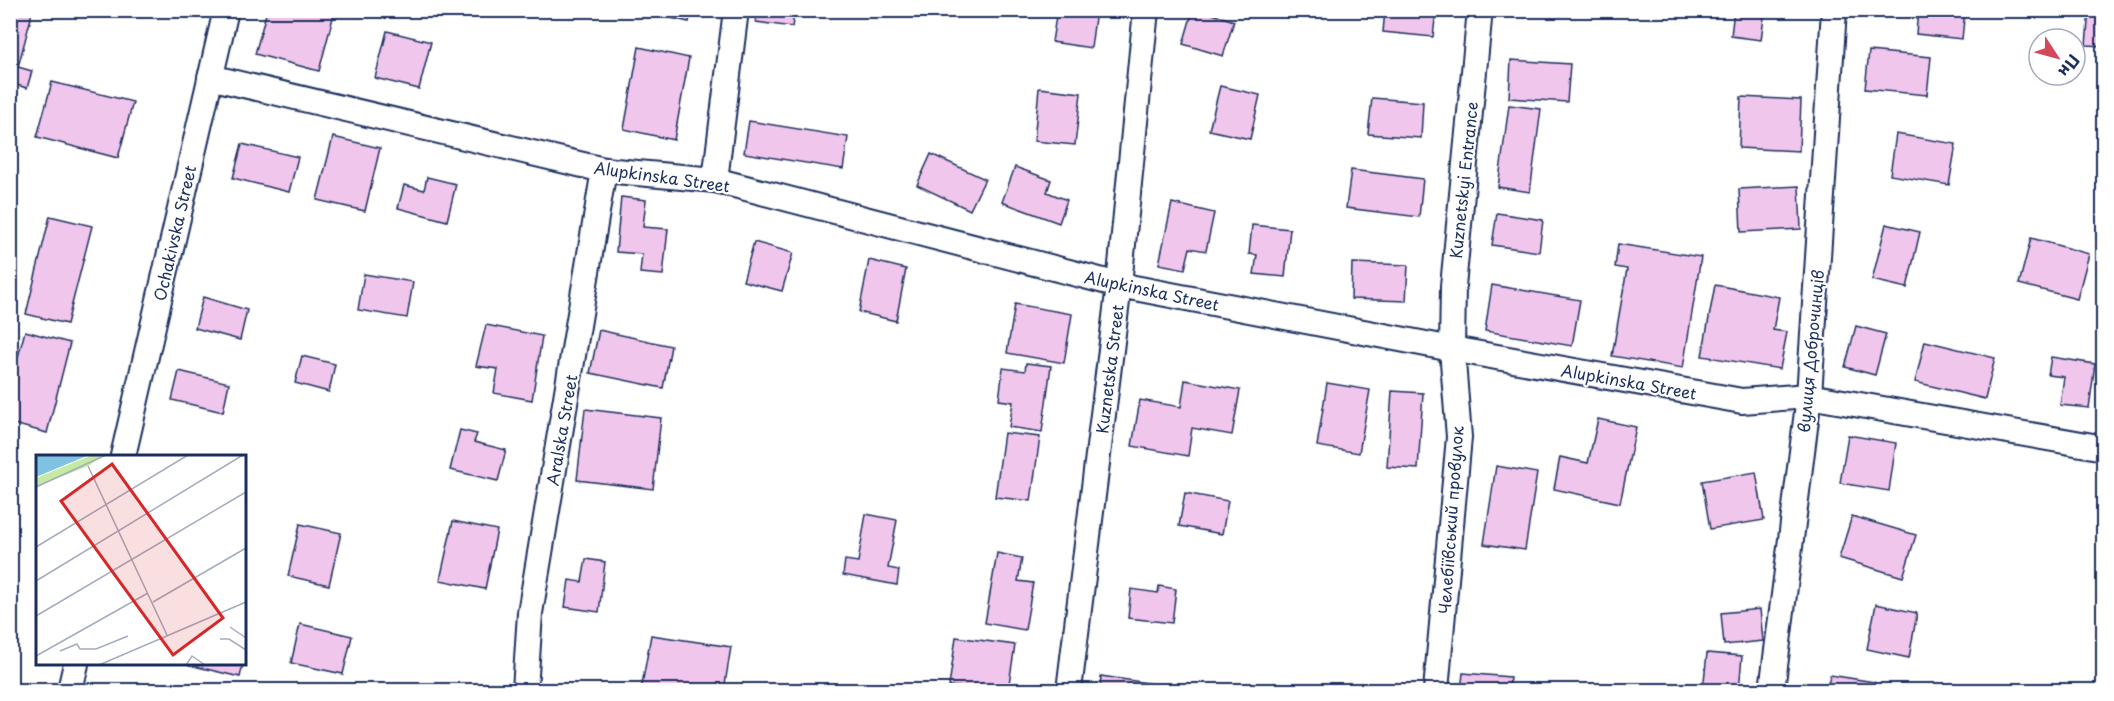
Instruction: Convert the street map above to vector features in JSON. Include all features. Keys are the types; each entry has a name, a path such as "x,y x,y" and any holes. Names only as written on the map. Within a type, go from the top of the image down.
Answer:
{"street":[{"name":"Ochakivska Street","path":"123,455 226,10"},
{"path":"715,180 736,10"},
{"name":"Kuznetska Street","path":"1069,690 1119,285 1146,10"},
{"name":"Kuznetskyi Entrance","path":"1452,350 1453,286 1480,10"},
{"name":"вулиця Доброчинців","path":"1772,690 1809,396 1834,10"},
{"name":"Alupkinska Street","path":"210,77 604,170 715,180 1119,285 1452,350 1742,401 1809,396 2103,448"},
{"name":"Aralska Street","path":"525,690 530,613 604,170"},
{"name":"Челебіївський провулок","path":"1436,690 1459,437 1452,350"},
{"path":"70,690 76,665"}],"building":[{"path":"10,10 31,10 18,67 32,71 27,88 13,84 10,92"},
{"path":"267,10 335,10 319,71 255,54"},
{"path":"636,10 692,10 689,22"},
{"path":"757,10 795,10 792,27 756,22"},
{"path":"1057,10 1096,10 1091,48 1052,42"},
{"path":"1193,10 1200,10 1234,21 1223,56 1183,44"},
{"path":"1385,10 1436,10 1433,37 1383,32"},
{"path":"1734,10 1765,10 1761,40 1731,36"},
{"path":"1918,10 1965,10 1962,39 1916,34"},
{"path":"2089,10 2104,10 2104,46 2087,45"},
{"path":"387,31 431,42 419,89 375,78"},
{"path":"639,47 689,58 674,140 624,129"},
{"path":"1869,51 1931,57 1927,95 1865,89"},
{"path":"1511,60 1570,64 1567,102 1509,98"},
{"path":"52,82 133,102 118,158 37,137"},
{"path":"1220,86 1260,95 1250,139 1209,130"},
{"path":"1039,88 1081,93 1075,145 1034,141"},
{"path":"1741,97 1801,100 1799,151 1739,148"},
{"path":"1372,98 1423,102 1421,138 1368,134"},
{"path":"1509,105 1541,109 1530,192 1498,187"},
{"path":"749,121 848,137 843,169 744,153"},
{"path":"1896,134 1956,144 1949,185 1890,175"},
{"path":"333,137 380,148 365,211 317,200"},
{"path":"242,144 298,157 289,192 233,178"},
{"path":"931,154 985,179 970,210 917,185"},
{"path":"1015,167 1051,180 1047,192 1067,200 1059,223 1002,202"},
{"path":"1351,170 1423,179 1419,217 1346,208"},
{"path":"427,177 456,184 447,221 398,208 404,185 424,190"},
{"path":"1799,186 1801,229 1741,232 1739,189"},
{"path":"621,197 646,200 643,227 668,229 663,275 640,273 642,254 616,252"},
{"path":"1172,203 1214,213 1206,251 1190,248 1185,269 1159,264"},
{"path":"1497,213 1543,220 1539,252 1492,245"},
{"path":"50,216 92,226 67,324 26,314"},
{"path":"1886,224 1920,232 1907,288 1872,280"},
{"path":"1252,225 1290,229 1285,277 1254,274 1257,255 1249,254"},
{"path":"2031,238 2089,254 2077,299 2019,284"},
{"path":"754,242 793,253 782,291 743,281"},
{"path":"1618,244 1701,257 1683,368 1612,356 1627,269 1615,267"},
{"path":"869,260 906,269 896,321 859,312"},
{"path":"1352,263 1408,265 1406,301 1351,299"},
{"path":"364,274 413,282 407,318 358,310"},
{"path":"1492,285 1580,300 1572,346 1485,331"},
{"path":"1715,285 1779,297 1773,330 1787,332 1780,369 1702,356"},
{"path":"203,297 247,310 240,340 195,328"},
{"path":"1015,304 1072,314 1064,363 1007,353"},
{"path":"486,325 542,336 532,400 494,393 498,369 476,366"},
{"path":"1856,326 1886,334 1875,375 1845,367"},
{"path":"599,330 671,346 663,388 590,373"},
{"path":"25,331 70,343 47,433 10,423 10,387"},
{"path":"1925,341 1995,358 1985,399 1915,382"},
{"path":"302,356 335,364 329,392 295,383"},
{"path":"2051,357 2095,364 2089,408 2060,405 2064,377 2048,375"},
{"path":"1026,363 1051,366 1042,432 1009,427 1013,402 999,400 1003,368 1025,371"},
{"path":"179,371 229,383 223,412 172,400"},
{"path":"1185,380 1240,390 1232,435 1192,428 1188,456 1132,446 1140,400 1181,407"},
{"path":"1327,383 1370,390 1359,453 1317,446"},
{"path":"1392,391 1423,393 1418,469 1387,467"},
{"path":"585,409 661,418 653,489 577,480"},
{"path":"1598,419 1636,427 1620,503 1554,489 1560,457 1588,463"},
{"path":"460,430 477,434 474,442 506,450 498,481 450,470"},
{"path":"1004,433 1040,437 1031,501 995,497"},
{"path":"1848,435 1896,443 1889,491 1840,483"},
{"path":"10,458 17,459 10,485"},
{"path":"1496,466 1537,473 1525,550 1484,544"},
{"path":"1756,472 1764,520 1710,529 1702,481"},
{"path":"1185,493 1228,501 1222,534 1179,526"},
{"path":"866,514 897,520 888,568 899,570 897,585 843,575 845,560 858,562"},
{"path":"1852,516 1916,535 1903,577 1839,558"},
{"path":"453,521 497,530 485,589 440,580"},
{"path":"300,524 341,533 329,585 288,576"},
{"path":"997,553 1022,558 1018,581 1033,583 1025,630 985,623"},
{"path":"586,559 605,562 599,612 565,607 569,580 582,582"},
{"path":"1159,586 1176,589 1172,623 1128,618 1131,589 1158,593"},
{"path":"1876,604 1917,613 1909,658 1867,649"},
{"path":"1760,609 1763,641 1724,645 1721,613"},
{"path":"300,624 352,636 343,674 291,663"},
{"path":"651,635 731,647 724,690 641,690"},
{"path":"956,637 1015,645 1008,690 949,686"},
{"path":"1707,653 1742,656 1739,690 1703,690"},
{"path":"189,665 243,665 240,677"},
{"path":"1463,673 1510,677 1509,690 1461,690"},
{"path":"1830,675 1874,682 1873,690 1827,690"},
{"path":"1101,676 1154,684 1154,690 1100,690"}]}
